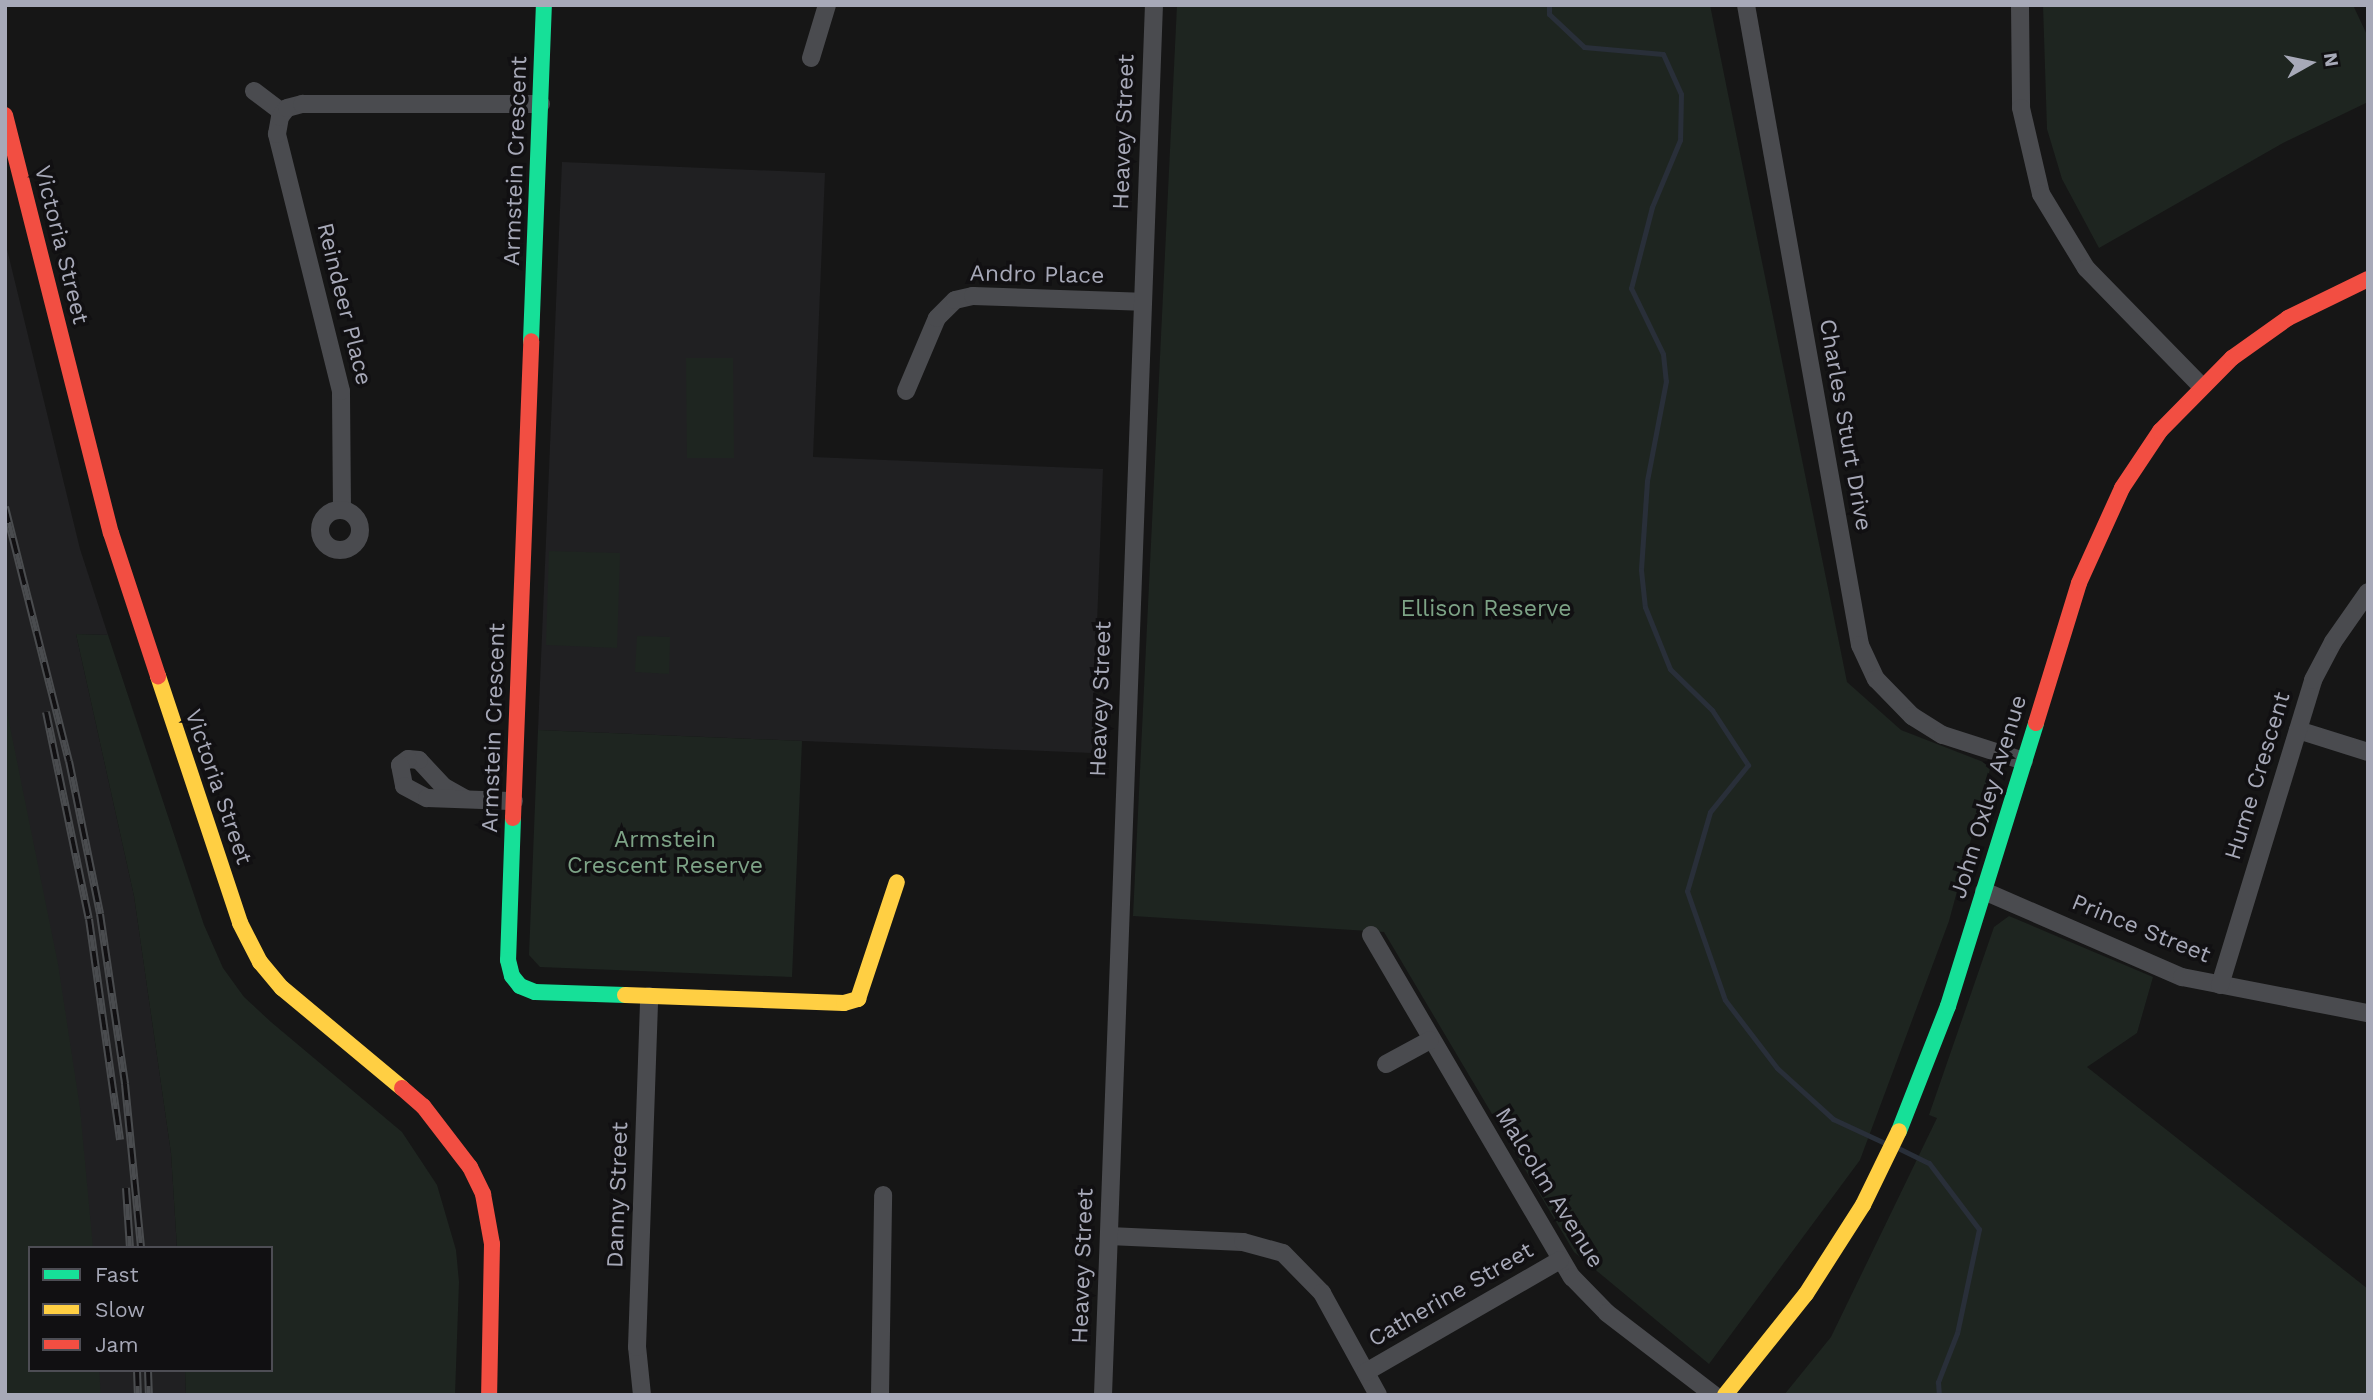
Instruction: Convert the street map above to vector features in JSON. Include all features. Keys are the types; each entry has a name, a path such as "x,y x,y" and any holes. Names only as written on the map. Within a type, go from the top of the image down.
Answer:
{"street":[{"name":"Armstein Crescent","path":"544,5 508,960 516,983 536,992 827,1004 858,999 897,882"},
{"path":"811,58 827,5"},
{"name":"Heavey Street","path":"1102,1395 1154,5"},
{"name":"Charles Sturt Drive","path":"1746,5 1860,645 1884,689 1919,721 1943,734 2024,761"},
{"path":"2020,5 2021,108 2031,162 2046,203 2072,249 2099,284 2201,386"},
{"path":"254,91 282,112 302,104 541,104"},
{"name":"Reindeer Place","path":"282,112 277,134 341,391 342,510"},
{"name":"Victoria Street","path":"5,115 111,533 240,923 260,962 282,988 423,1106 470,1167 485,1203 493,1254 489,1395"},
{"name":"John Oxley Avenue","path":"1725,1395 1806,1294 1878,1178 1907,1115 1937,1038 2079,583 2105,518 2154,440 2201,386 2288,318 2368,279"},
{"name":"Andro Place","path":"906,391 937,318 955,300 973,296 1141,302"},
{"name":"Hume Crescent","path":"2220,985 2298,730 2323,659 2368,592"},
{"path":"2298,730 2368,752"},
{"path":"466,799 514,801"},
{"name":"Prince Street","path":"1984,891 2182,977 2368,1013"},
{"name":"Malcolm Avenue","path":"1371,935 1560,1260 1607,1314 1714,1395"},
{"name":"Danny Street","path":"642,1395 637,1347 649,996"},
{"path":"1386,1064 1430,1040"},
{"path":"880,1395 883,1195"},
{"path":"1109,1236 1243,1242 1283,1253 1318,1287 1378,1395"},
{"name":"Catherine Street","path":"1366,1372 1560,1260"}],"shaded area":[{"path":"562,162 825,173 813,457 1103,469 1092,753 538,730"},
{"path":"5,241 80,549 108,635 76,634 134,896 171,1153 177,1246 28,1246 28,1372 185,1372 186,1395 5,1395"}],"green space":[{"name":"Ellison Reserve","path":"1177,5 1710,5 1847,682 1901,730 1991,765 1949,921 1860,1160 1709,1364 1574,1252 1384,932 1133,916"},
{"path":"2043,5 2353,5 2368,37 2368,102 2283,143 2099,248 2062,179 2047,129"},
{"path":"686,358 733,358 734,458 687,458"},
{"path":"549,551 620,553 617,648 546,645"},
{"path":"76,634 108,635 204,925 223,968 244,997 271,1022 402,1132 437,1185 456,1250 459,1282 455,1395 186,1395 185,1372 273,1372 273,1246 177,1246 171,1153 134,896"},
{"path":"637,636 670,637 669,674 635,672"},
{"path":"5,702 58,964 80,1108 93,1246 28,1246 28,1372 99,1372 101,1395 5,1395"},
{"name":"Armstein Crescent Reserve","path":"538,730 802,741 792,977 540,967 529,955"},
{"path":"2009,916 2153,977 2137,1033 2087,1067 2368,1289 2368,1395 1784,1395 1831,1337 1937,1118 1929,1115 1994,927"}],"waterway":[{"path":"1549,5 1549,14 1584,47 1663,54 1681,94 1680,140 1652,207 1631,288 1663,354 1666,381 1647,481 1641,570 1645,607 1670,669 1712,710 1748,765 1710,812 1687,891 1725,1000 1777,1068 1833,1119 1885,1143"},
{"path":"1898,1148 1929,1163 1979,1229 1957,1333 1938,1382 1939,1395"}],"railway":[{"path":"5,507 69,761 100,914 125,1084 141,1246"},
{"path":"46,712 89,919 120,1140"},
{"path":"126,1188 130,1246"},
{"path":"137,1372 138,1395"},
{"path":"148,1372 149,1395"}],"traffic: fast":[{"path":"531,341 544,5"},
{"path":"1899,1131 1948,1006 2036,723"},
{"path":"513,818 508,960 512,976 520,986 535,992 625,995"}],"traffic: slow":[{"path":"158,676 240,923 260,962 282,988 402,1088"},
{"path":"625,995 844,1003 858,999 897,882"},
{"path":"1725,1395 1806,1294 1863,1205 1899,1131"}],"traffic: jam":[{"path":"5,115 111,533 158,676"},
{"path":"2036,723 2079,583 2122,488 2160,431 2232,358 2288,318 2368,279"},
{"path":"513,818 531,341"},
{"path":"402,1088 423,1106 470,1167 483,1194 492,1244 489,1395"}]}
